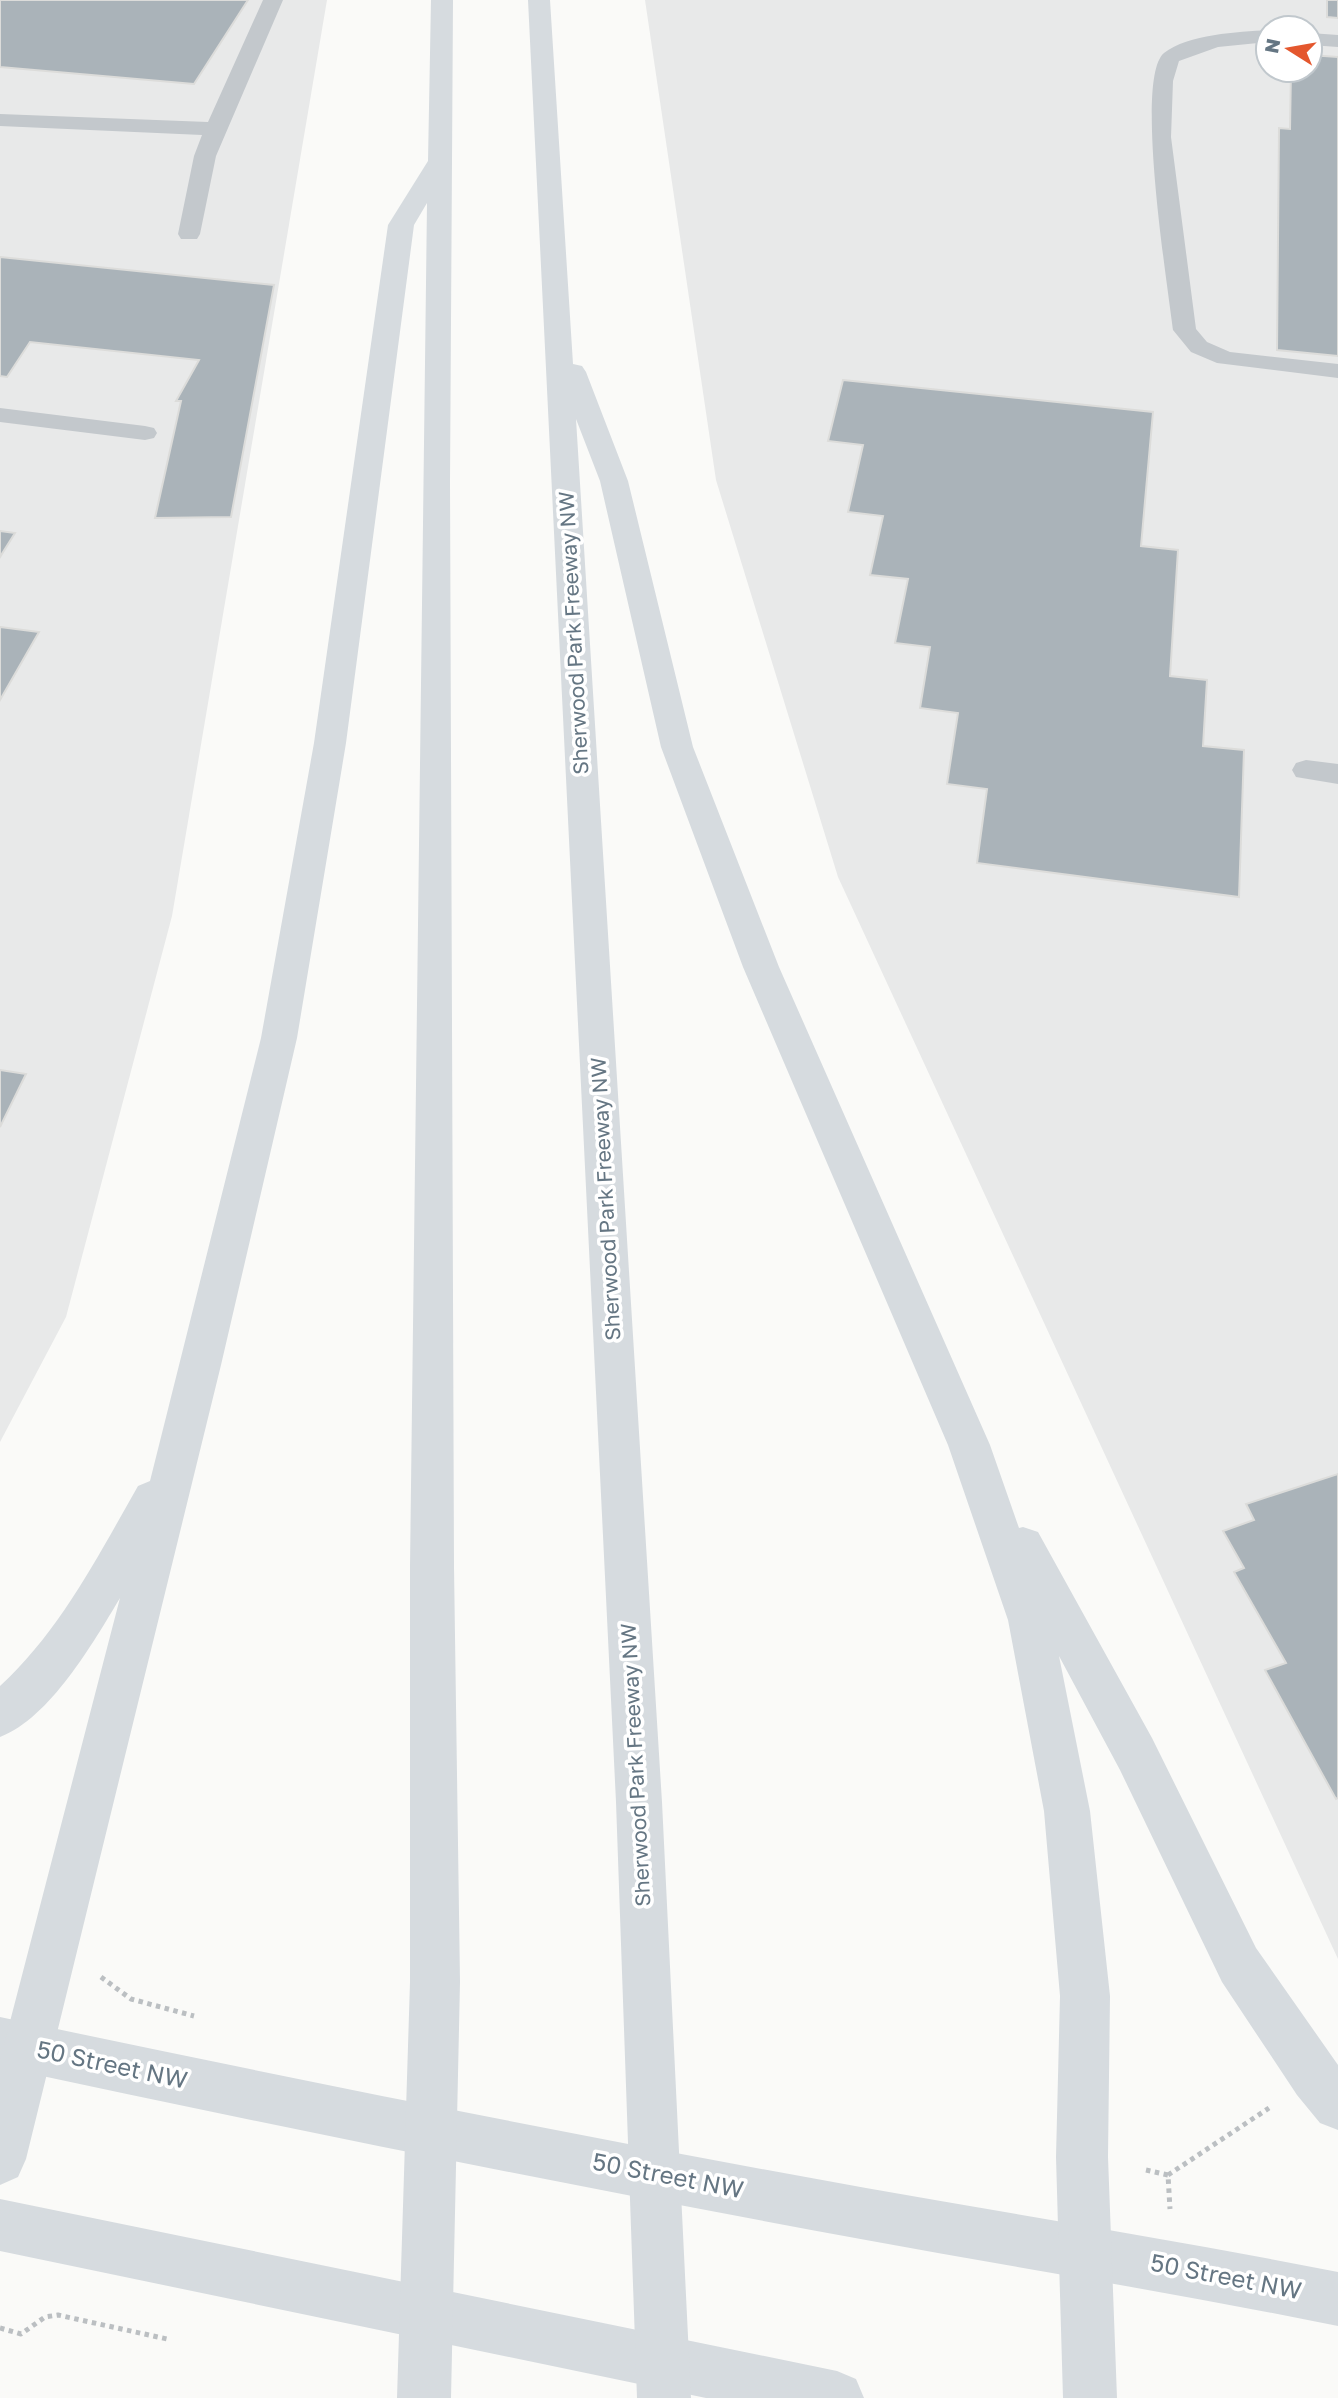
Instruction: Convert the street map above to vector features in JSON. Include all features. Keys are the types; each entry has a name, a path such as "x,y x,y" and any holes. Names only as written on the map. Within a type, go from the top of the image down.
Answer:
{"main road":[{"path":"424,2398 435,1982 432,1553 443,0"},
{"name":"Sherwood Park Freeway NW","path":"539,0 637,1775 664,2398"},
{"path":"0,2159 14,2045 178,1454 279,1038 330,743 401,225 440,161"},
{"path":"559,340 614,481 677,747 761,967 969,1445 1030,1620 1068,1811 1085,1996 1082,2157 1090,2398"},
{"path":"969,1445 1136,1754 1239,1965 1315,2077 1338,2105"},
{"path":"0,1716 53,1660 92,1606 178,1454"},
{"name":"50 Street NW","path":"14,2045 235,2092 866,2214 1338,2299"},
{"path":"0,2225 837,2398"}],"lane":[{"path":"189,234 205,156 273,0"},
{"path":"1254,37 1217,38 1189,47 1170,58 1163,81 1161,137 1185,330 1199,347 1225,358 1338,372"},
{"path":"0,120 215,129"},
{"path":"0,415 145,433"},
{"path":"1306,770 1338,774"}],"path":[{"path":"1146,2171 1168,2175 1271,2106"},
{"path":"1168,2175 1170,2209"},
{"path":"0,2328 21,2334 45,2318 58,2315 167,2339"}],"shaded area":[{"path":"0,0 327,0 172,916 66,1317 0,1442"},
{"path":"645,0 1338,0 1338,1959 838,877 716,480"}],"building":[{"path":"0,0 248,0 194,84 0,67"},
{"path":"1327,0 1338,0 1338,18 1327,17"},
{"path":"1324,56 1338,57 1338,356 1277,350 1279,128 1290,129 1291,84 1324,84"},
{"path":"0,257 274,285 231,517 155,518 181,401 176,401 199,360 30,342 7,377 0,376"},
{"path":"843,380 1153,412 1141,546 1178,550 1170,676 1207,680 1203,746 1244,750 1239,897 977,863 987,789 947,784 958,713 920,708 930,647 895,643 908,579 870,575 883,516 848,512 863,445 828,441"},
{"path":"0,531 15,533 0,557"},
{"path":"0,627 39,632 0,700"},
{"path":"0,1070 26,1074 0,1127"},
{"path":"1338,1474 1336,1799 1265,1670 1286,1663 1234,1572 1244,1568 1223,1531 1254,1520 1246,1504"}]}
